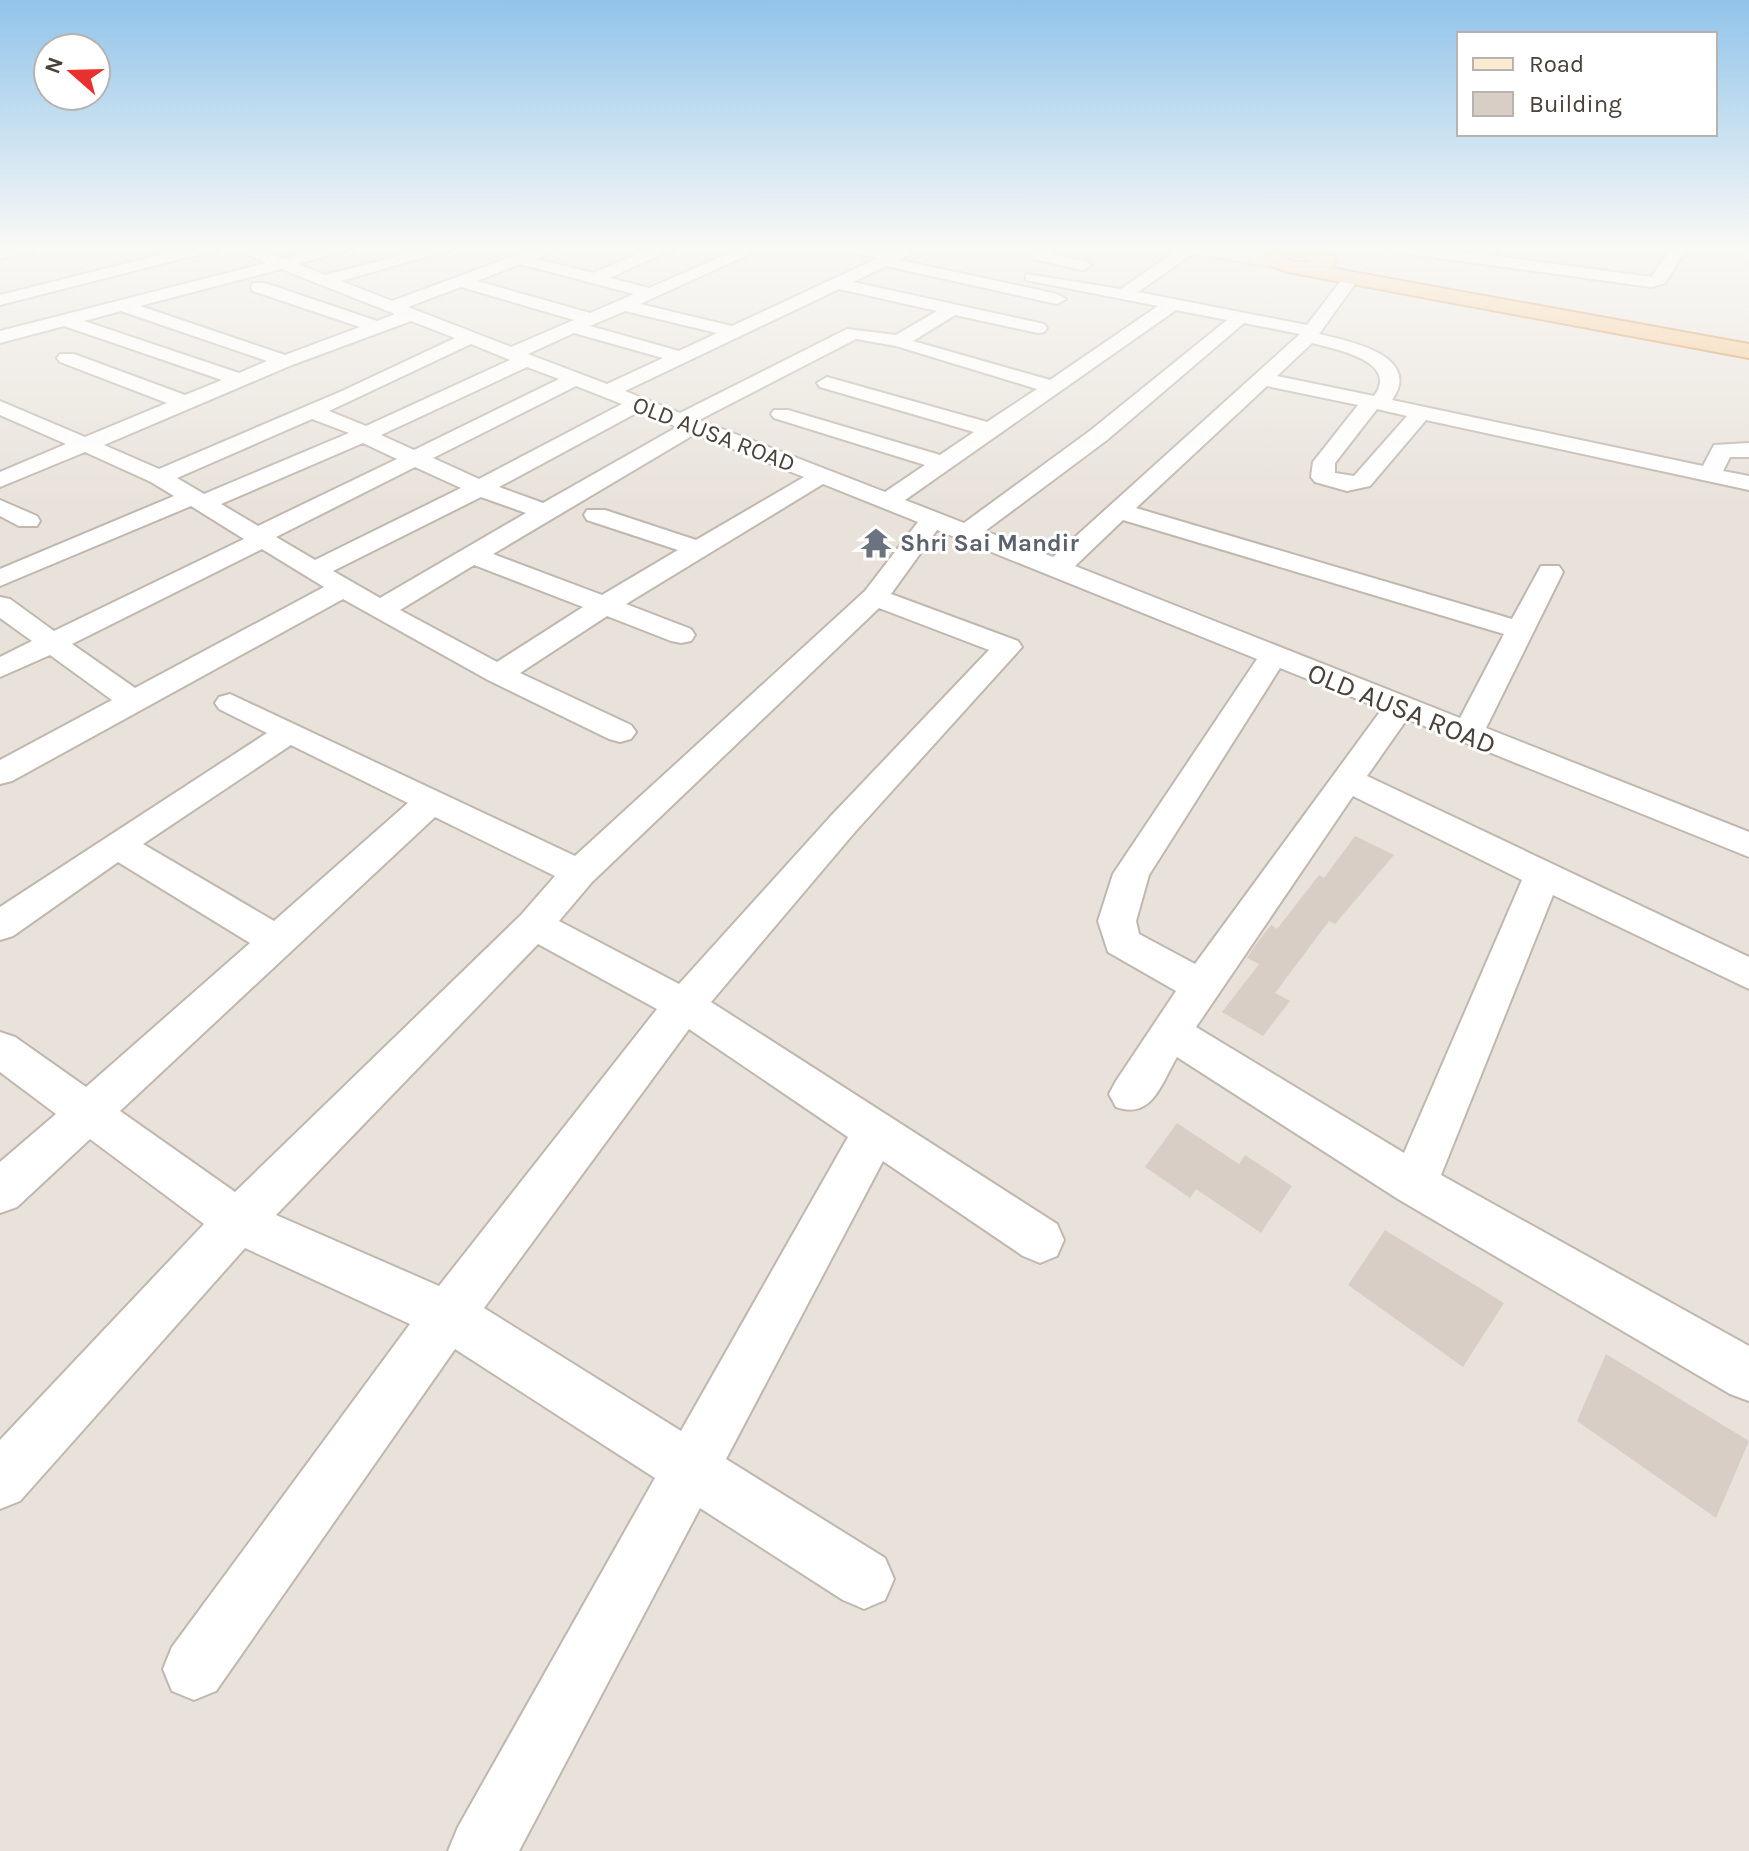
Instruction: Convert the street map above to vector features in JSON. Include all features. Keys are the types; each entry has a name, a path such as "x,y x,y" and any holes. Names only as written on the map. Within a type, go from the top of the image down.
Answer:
{"highway":[{"path":"1649,332 1749,351"},
{"path":"1690,332 1749,344"}],"street":[{"path":"194,332 283,369"},
{"path":"0,480 241,380 283,369 365,332"},
{"name":"OLD AUSA ROAD","path":"457,332 1749,845"},
{"path":"548,332 555,335"},
{"path":"0,578 366,434 561,332"},
{"path":"609,332 681,357"},
{"path":"607,392 734,332"},
{"path":"757,332 770,334"},
{"path":"902,341 911,332"},
{"path":"977,365 1031,332"},
{"path":"886,502 1132,332"},
{"path":"0,1481 238,1221 534,925 579,873 949,526 1099,435 1222,332"},
{"path":"1303,332 1383,361 1391,375 1391,387 1324,462 1323,477 1347,484 1362,481 1422,412"},
{"path":"44,351 103,333 241,380"},
{"path":"380,610 687,423 826,347 859,333 902,341 911,347 1053,387"},
{"path":"1057,568 1310,334"},
{"path":"159,477 349,395 470,338"},
{"path":"797,341 853,353"},
{"path":"67,358 205,415"},
{"path":"0,668 575,379"},
{"path":"1264,379 1749,483"},
{"path":"827,383 991,430"},
{"path":"322,386 349,395"},
{"path":"998,396 1028,405"},
{"path":"314,570 480,488 638,404"},
{"path":"0,407 159,477 380,610 498,674 620,732"},
{"path":"310,411 480,488 545,512"},
{"path":"781,414 943,463"},
{"path":"232,424 259,433"},
{"path":"1710,474 1722,450 1749,450"},
{"path":"498,674 605,605 821,476"},
{"path":"0,507 28,521"},
{"path":"1119,511 1520,630"},
{"path":"596,515 699,549"},
{"path":"472,555 681,635"},
{"path":"1467,734 1550,572"},
{"path":"0,774 343,588"},
{"path":"194,1669 448,1315 684,1005 842,825 1008,647 875,597"},
{"path":"0,605 134,702"},
{"path":"1201,986 1122,942 1117,921 1131,874 1274,655"},
{"path":"230,703 579,873"},
{"path":"1131,1094 1201,986 1399,708"},
{"path":"0,926 290,732"},
{"path":"1347,780 1749,974"},
{"path":"0,1192 432,801"},
{"path":"117,845 277,941"},
{"path":"1414,1184 1543,874"},
{"path":"534,925 684,1005 1040,1240"},
{"path":"1171,1032 1414,1184 1749,1375"},
{"path":"0,1049 238,1221 448,1315 864,1579"},
{"path":"482,1851 874,1133"}],"shaded area":[{"path":"0,332 1749,332 1749,1851 0,1851"}],"building":[{"path":"1355,836 1394,855 1335,924 1329,921 1275,993 1290,1001 1263,1036 1222,1012 1259,964 1247,958 1254,947 1271,925 1277,929 1319,875 1324,878"},
{"path":"1177,1123 1239,1164 1245,1155 1292,1186 1261,1233 1196,1189 1190,1198 1145,1167"},
{"path":"1385,1230 1504,1303 1463,1367 1348,1285"},
{"path":"1606,1354 1749,1441 1716,1518 1577,1421"}],"place":[{"name":"Shri Sai Mandir","path":"876,543"}]}
